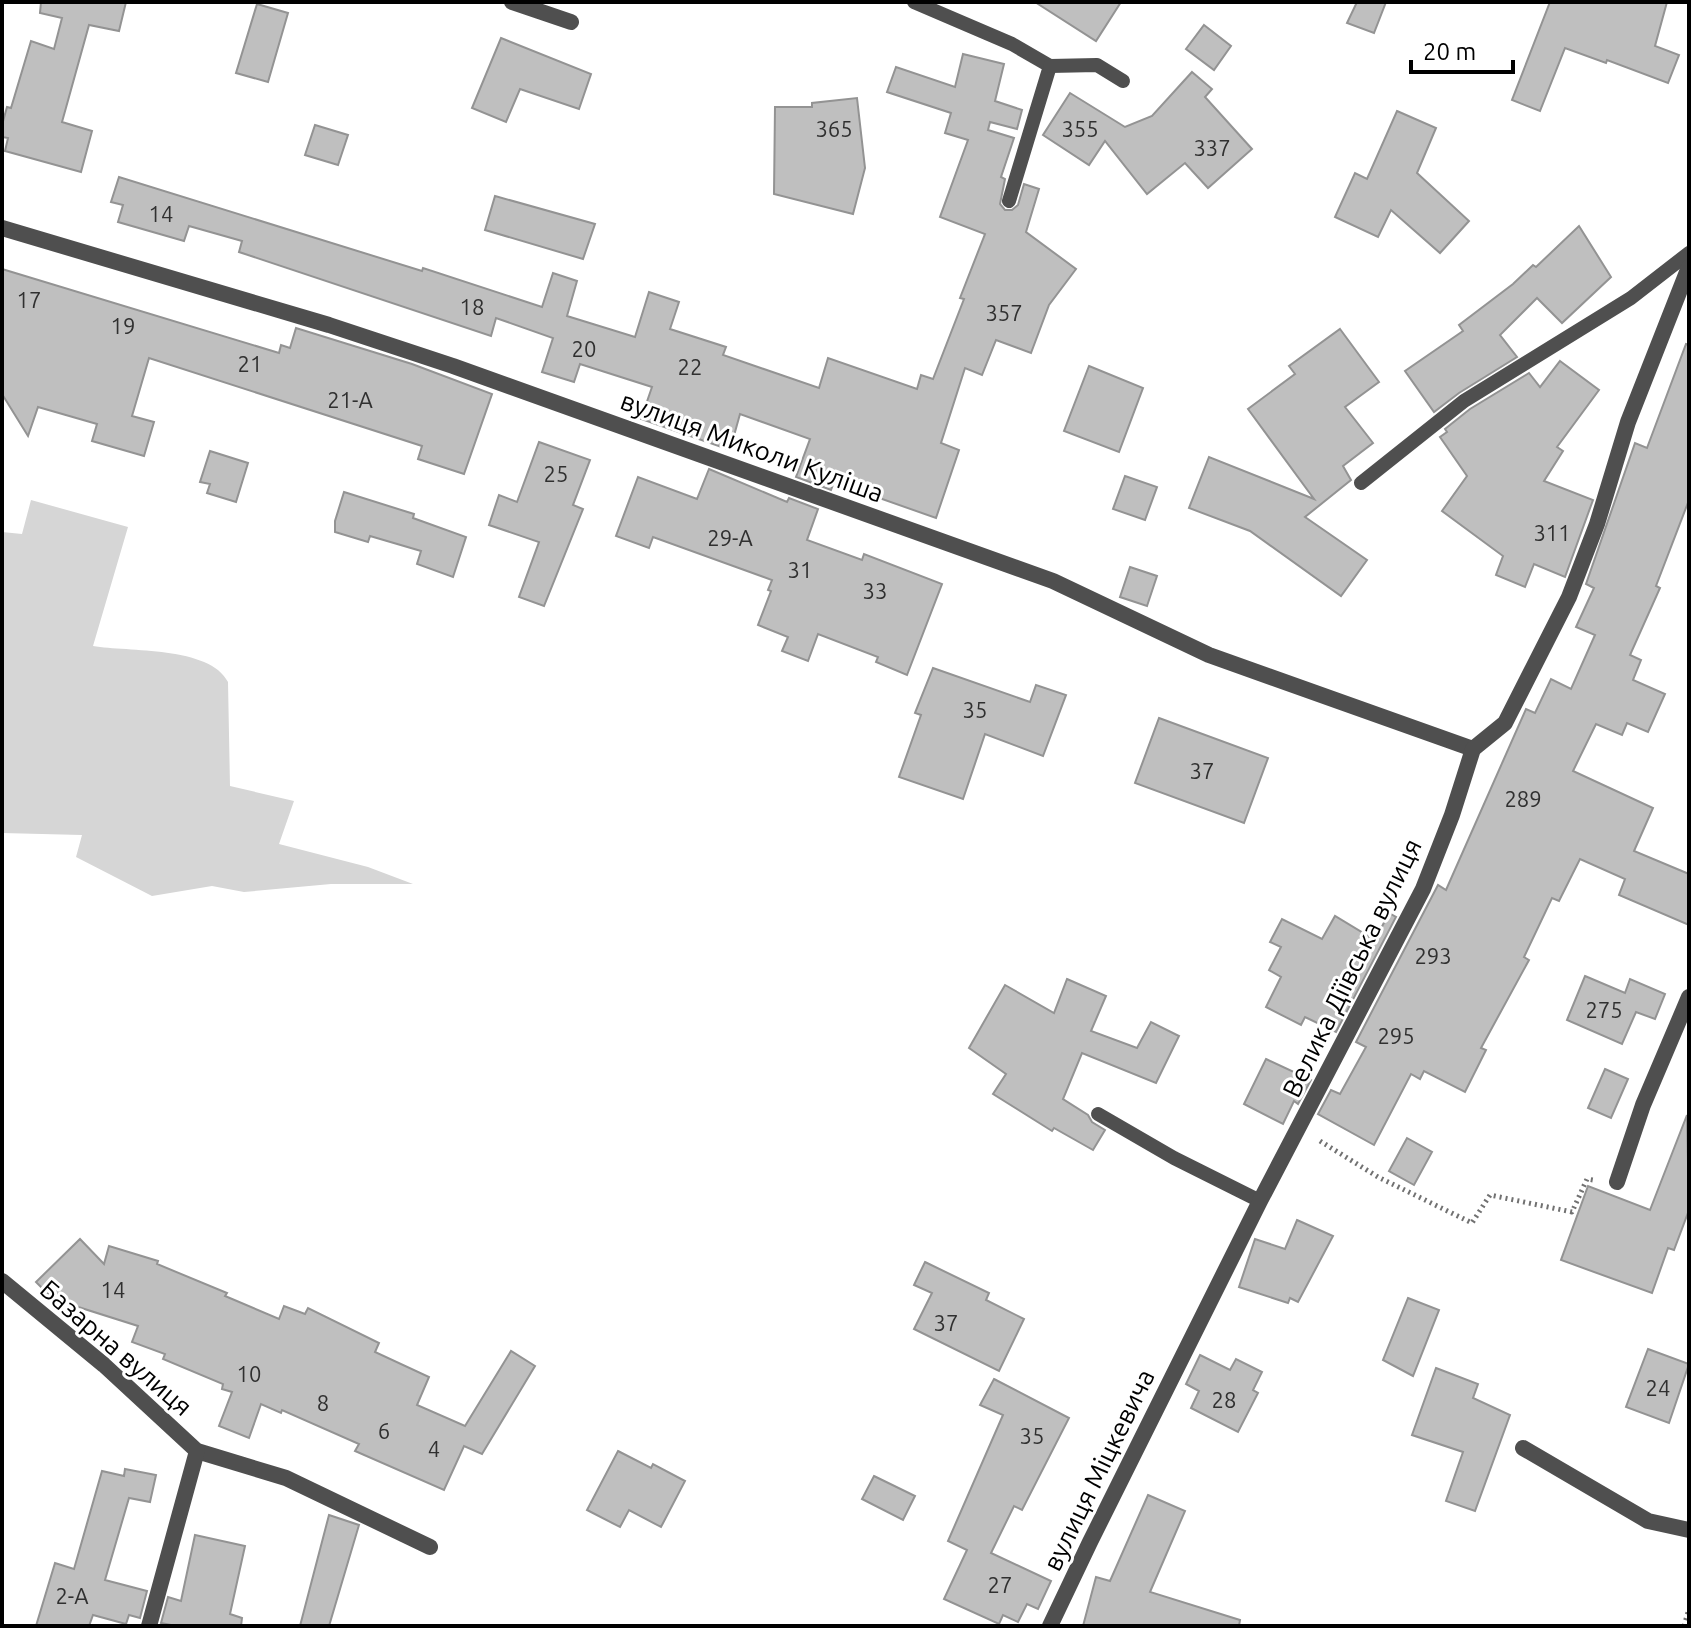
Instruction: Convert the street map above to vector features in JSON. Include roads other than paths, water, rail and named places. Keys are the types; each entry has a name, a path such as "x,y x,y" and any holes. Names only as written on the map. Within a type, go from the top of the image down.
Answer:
{"street":[{"path":"512,2 571,22"},
{"name":"вулиця Миколи Куліша","path":"2,228 314,320 453,366 1053,581 1209,655 1473,749"},
{"path":"1473,749 1505,723 1569,597 1597,524 1628,422 1689,267"},
{"name":"Велика Діївська вулиця","path":"1192,1335 1423,889 1452,815 1473,749"},
{"path":"1617,1182 1643,1105 1689,997"},
{"name":"Базарна вулиця","path":"2,1281 104,1365 197,1451 286,1478 430,1547"},
{"name":"вулиця Міцкевича","path":"1050,1626 1192,1335"},
{"path":"1523,1448 1648,1521 1689,1530"},
{"name":"Базарна вулиця","path":"149,1626 197,1451"}],"lane":[{"path":"914,2 1012,44 1050,66 1097,65 1123,81"},
{"path":"1009,201 1050,66"},
{"path":"1361,483 1464,401 1631,298 1689,253"},
{"path":"1098,1114 1174,1158 1260,1201"}]}
